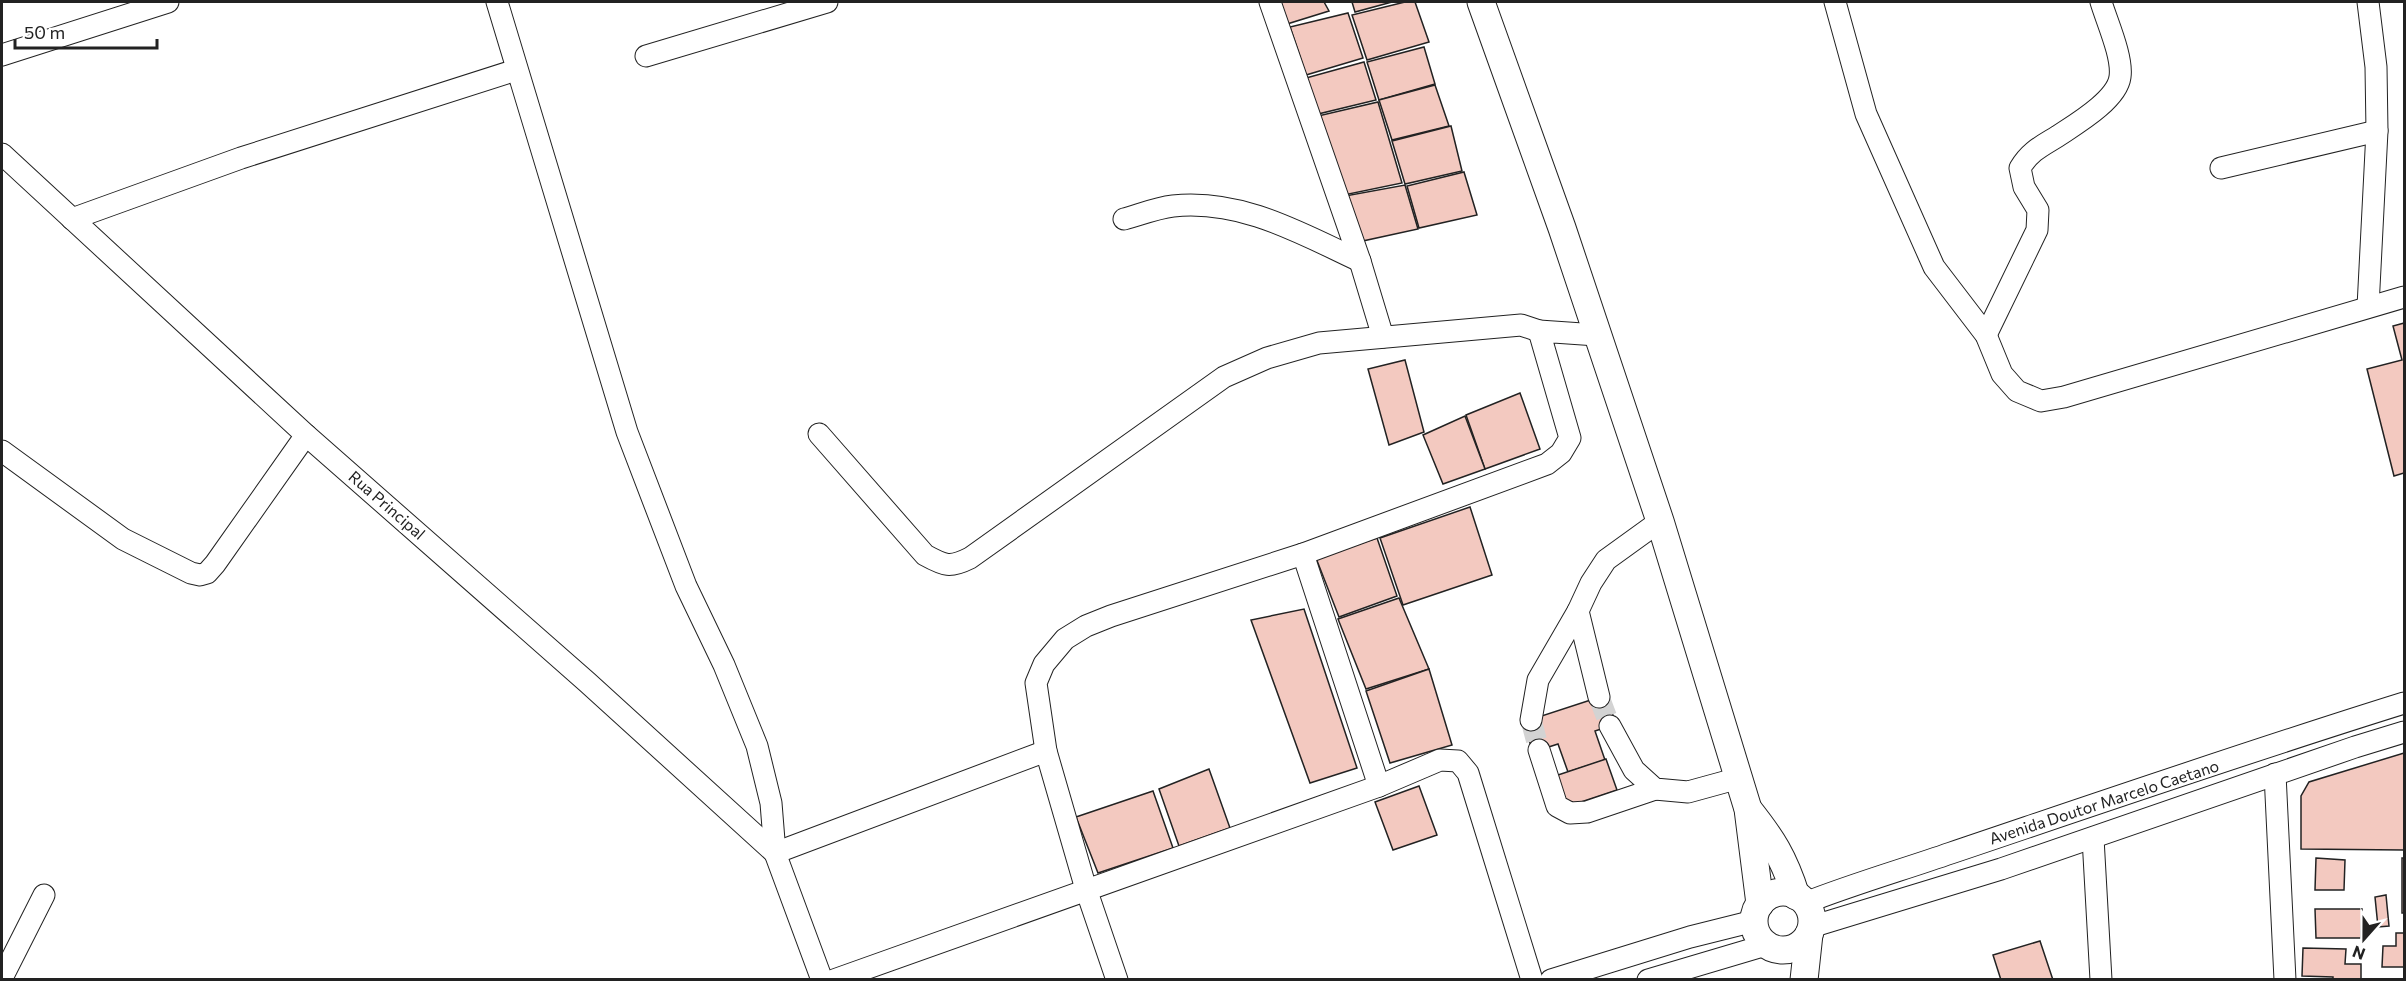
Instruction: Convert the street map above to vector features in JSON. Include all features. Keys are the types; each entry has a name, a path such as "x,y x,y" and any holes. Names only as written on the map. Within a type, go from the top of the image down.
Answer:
{"main road":[{"path":"1481,2 1562,228 1660,521 1748,809 1758,937 1770,946 1795,980"},
{"path":"1748,809 1771,837 1786,866 1805,915 1804,980"},
{"name":"Avenida Doutor Marcelo Caetano","path":"1757,913 1776,893 1786,893 1805,915 1800,945 1787,950 1770,946"}],"street":[{"path":"2,55 168,2"},
{"path":"497,2 627,432 686,586 724,665 757,746 771,803 775,853 822,980"},
{"path":"646,56 827,2"},
{"path":"1270,2 1289,51 1360,261 1383,337"},
{"path":"1835,2 1866,114 1934,267 1986,335 2002,374 2017,390 2041,402 2404,297"},
{"path":"1986,335 2037,230 2038,210 2024,187 2020,168 2028,155 2084,118 2113,94 2120,78 2119,62 2101,2"},
{"path":"2368,2 2376,67 2377,131 2368,307"},
{"path":"72,219 241,158 516,70"},
{"path":"2220,168 2377,131"},
{"name":"Rua Principal","path":"2,154 306,435 579,675 775,853"},
{"path":"1124,219 1172,207 1210,206 1268,218 1360,261"},
{"path":"819,434 926,555 940,563 954,566 970,558 1224,377 1267,358 1319,343 1521,325 1539,331 1597,335"},
{"path":"1117,980 1086,889 1046,752 1036,683 1044,664 1065,639 1086,626 1111,616 1303,554 1547,464 1561,453 1570,438 1539,331"},
{"path":"2,451 123,539 175,567 200,575 207,573 215,564 306,435"},
{"path":"1531,720 1538,680 1578,611 1591,583 1606,560 1660,521"},
{"path":"1303,554 1379,786"},
{"path":"1578,611 1599,697"},
{"name":"Avenida Doutor Marcelo Caetano","path":"1805,915 1860,882 1951,854 2308,732 2404,703"},
{"path":"1610,726 1634,770 1655,789"},
{"name":"Avenida Doutor Marcelo Caetano","path":"1805,915 2093,837 2404,732"},
{"path":"1539,750 1557,806 1570,813 1587,812 1655,789 1688,792 1738,778"},
{"path":"775,853 1046,752"},
{"path":"834,980 1379,786 1440,760 1458,761 1468,773 1532,980"},
{"path":"2276,774 2285,980"},
{"path":"2093,837 2101,980"},
{"path":"2,978 44,895"},
{"name":"Avenida Doutor Marcelo Caetano","path":"1551,980 1690,937 1757,913"},
{"name":"Avenida Doutor Marcelo Caetano","path":"1648,980 1770,946"}],"building":[{"path":"1278,2 1324,2 1329,11 1287,24"},
{"path":"1352,2 1392,2 1355,12"},
{"path":"1405,2 1415,2 1429,42 1367,60 1352,15"},
{"path":"1348,13 1363,58 1306,75 1290,27"},
{"path":"1424,47 1435,84 1379,100 1367,62"},
{"path":"1364,62 1376,100 1318,114 1306,78"},
{"path":"1435,85 1449,126 1392,140 1379,100"},
{"path":"1378,102 1402,183 1344,195 1318,116"},
{"path":"1451,126 1462,171 1405,184 1392,141"},
{"path":"1464,172 1477,215 1419,228 1407,186"},
{"path":"1405,185 1418,229 1358,242 1345,196"},
{"path":"2404,323 2404,473 2394,476 2367,369 2402,360 2393,326"},
{"path":"1405,360 1424,432 1389,445 1368,369"},
{"path":"1520,393 1540,449 1485,469 1466,415"},
{"path":"1465,416 1485,469 1443,484 1423,435"},
{"path":"1470,507 1492,575 1403,605 1380,538"},
{"path":"1377,538 1397,596 1339,617 1316,558"},
{"path":"1399,598 1429,669 1366,689 1338,619"},
{"path":"1304,609 1357,768 1310,783 1251,620"},
{"path":"1429,669 1452,745 1390,763 1366,691"},
{"path":"1606,695 1616,724 1595,731 1605,760 1568,772 1558,744 1533,752 1523,722"},
{"path":"2404,753 2404,850 2301,849 2301,796 2309,782"},
{"path":"1606,759 1617,790 1566,807 1555,776"},
{"path":"1209,769 1230,828 1179,846 1159,789"},
{"path":"1419,786 1437,835 1393,850 1375,802"},
{"path":"1153,791 1173,848 1098,873 1076,817"},
{"path":"2316,858 2345,860 2344,890 2315,890"},
{"path":"2402,858 2404,858 2404,913 2402,913"},
{"path":"2386,895 2389,926 2378,927 2375,897"},
{"path":"2315,909 2362,909 2361,938 2316,938"},
{"path":"2396,933 2404,933 2404,967 2382,967 2383,946 2396,946"},
{"path":"2040,941 2053,980 2001,980 1993,955"},
{"path":"2303,948 2346,949 2345,964 2361,964 2361,980 2333,980 2333,977 2302,976"}],"tunnel":[{"path":"1599,697 1610,726"},
{"path":"1531,720 1539,750"}]}
